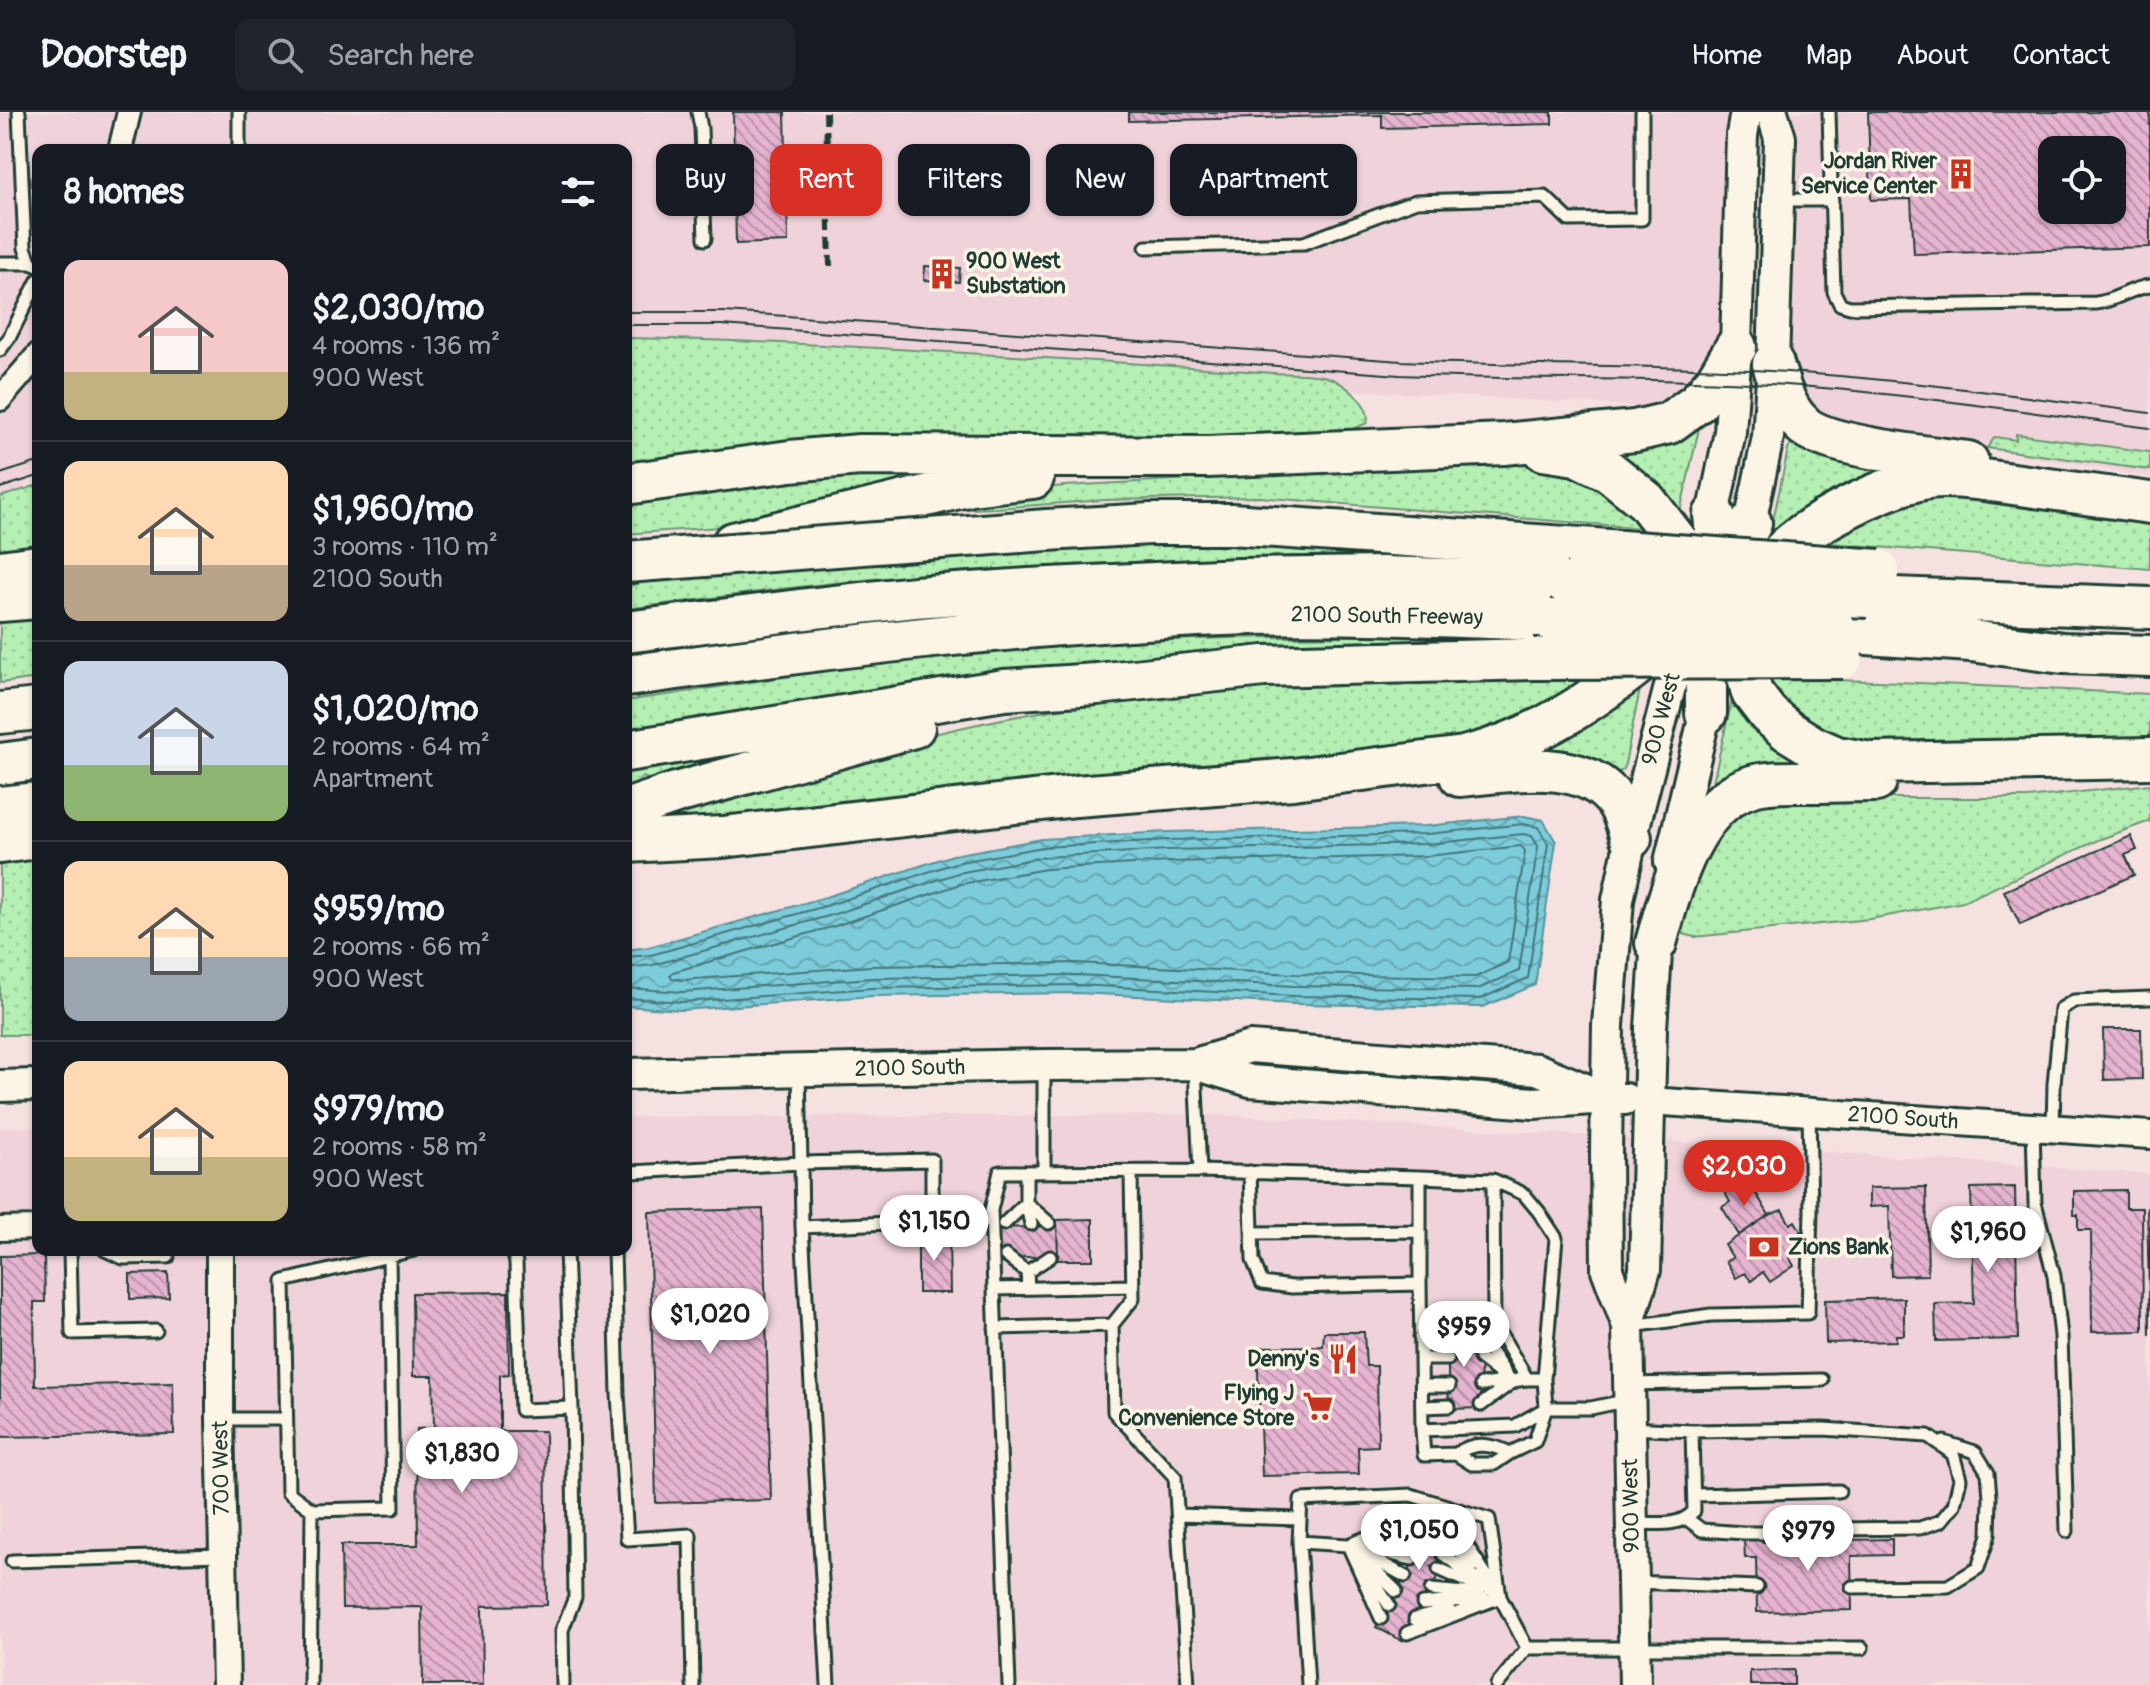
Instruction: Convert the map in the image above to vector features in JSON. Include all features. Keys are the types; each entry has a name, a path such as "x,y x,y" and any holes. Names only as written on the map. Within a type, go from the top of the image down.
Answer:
{"highway":[{"path":"632,483 790,461 860,455 1208,457 1504,444 1635,431 1669,423 1698,402 1715,382 1736,347"},
{"path":"1773,364 1785,403 1805,427 1838,442 2150,486"},
{"path":"1504,444 1576,455 1609,471 1646,501 1680,545 1752,693 1768,714 1814,747 1837,757 1870,763 2150,758"},
{"path":"632,569 971,485 1208,457"},
{"path":"632,842 736,836 1076,796 1293,779 1464,757 1522,739 1583,706 1711,604 1817,526 1899,486 1929,478 1958,477 2150,503"},
{"path":"1672,677 1734,555 1732,519"},
{"path":"632,562 1047,530 1150,524 1231,524 1573,566 1860,614 1970,661 2063,653 2150,656"},
{"name":"2100 South Freeway","path":"632,631 837,605 1059,587 1239,579 1382,577 1573,566"},
{"path":"0,571 32,567"},
{"path":"632,750 1097,684 1264,666 1534,659 1860,614 2150,595"},
{"path":"0,601 32,598"},
{"path":"1706,713 1711,604"},
{"name":"2100 South Freeway","path":"632,675 806,651 1026,627 1194,616 1344,614 1550,620 2150,608"},
{"path":"632,808 1007,697"},
{"path":"0,713 32,710"},
{"path":"0,764 32,760"},
{"path":"1656,943 1686,854 1706,818 1732,794 1777,782 1959,778 2057,760"},
{"path":"1293,779 1378,782 1525,771 1569,773 1594,782 1609,794 1619,806 1631,838"},
{"path":"0,807 32,804"},
{"path":"0,843 32,839"}],"main road":[{"path":"1732,519 1730,432 1736,347 1742,135 1746,112"},
{"path":"1732,519 1768,437 1780,138 1772,112"},
{"name":"900 West","path":"1628,1326 1607,1270 1608,1025 1618,900 1672,677"},
{"name":"900 West","path":"1635,1685 1628,1326 1645,1270 1656,943 1662,898 1706,713"},
{"name":"2100 South","path":"632,1074 1195,1064 1250,1081 1534,1103 1607,1098 1649,1101"},
{"path":"0,1086 32,1085"}],"street":[{"path":"121,144 129,112"},
{"path":"0,399 32,362"},
{"name":"2100 South","path":"1649,1101 2150,1135"},
{"path":"0,1229 32,1228"},
{"name":"700 West","path":"220,1256 226,1685"}],"lane":[{"path":"19,112 25,248 32,260"},
{"path":"239,112 239,144"},
{"path":"698,112 705,239"},
{"path":"1146,247 1304,243 1416,201 1545,197 1569,220 1642,219 1642,112"},
{"path":"1829,112 1834,292 1837,301 1845,306 2096,303 2150,286"},
{"path":"1778,200 1832,200"},
{"path":"0,263 32,265"},
{"path":"0,350 32,292"},
{"path":"2067,1531 2061,1336 2054,1276 2035,1203 2043,1127 2054,1084 2061,1009 2074,1001 2150,998"},
{"path":"1195,1064 1200,1171"},
{"path":"1044,1065 1044,1172"},
{"path":"799,1070 802,1227 828,1685"},
{"path":"1628,1326 1711,1315 1808,1313 1811,1211 1809,1111"},
{"path":"632,1172 932,1160 932,1221 802,1227"},
{"path":"1009,1685 991,1210 1000,1172 1200,1171 1420,1177 1493,1180 1524,1194 1556,1238 1544,1379 1546,1408 1535,1441 1494,1464 1472,1464 1456,1454 1424,1455 1420,1177"},
{"path":"1026,1172 1026,1203 1031,1224"},
{"path":"1131,1172 1133,1299 1112,1325 1114,1412 1175,1477 1188,1685"},
{"path":"1250,1172 1253,1260 1262,1283 1292,1287 1420,1284"},
{"path":"1493,1180 1494,1323 1527,1379"},
{"path":"1026,1203 1049,1223"},
{"path":"1010,1224 1026,1203"},
{"path":"1252,1233 1420,1231"},
{"path":"70,1256 72,1333 156,1331"},
{"path":"118,1256 168,1257"},
{"path":"389,1256 393,1508 312,1510 288,1492 284,1281 389,1256"},
{"path":"514,1256 521,1410 572,1408"},
{"path":"563,1685 562,1630 575,1597 566,1256"},
{"path":"614,1256 618,1394 627,1539 690,1535 693,1685"},
{"path":"1012,1256 1027,1272"},
{"path":"1028,1288 1027,1272 1032,1257"},
{"path":"1027,1272 1050,1257"},
{"path":"994,1289 1133,1286"},
{"path":"995,1328 1112,1325"},
{"path":"1420,1337 1447,1336"},
{"path":"1480,1336 1512,1383"},
{"path":"1480,1358 1512,1383"},
{"path":"1421,1359 1448,1359"},
{"path":"1481,1385 1544,1379"},
{"path":"1422,1430 1515,1426 1546,1408 1591,1408 1822,1380"},
{"path":"1481,1405 1512,1383"},
{"path":"1422,1386 1449,1386"},
{"path":"1629,1404 1692,1431 1823,1429 1928,1436 1975,1452 1988,1473 1990,1497 1989,1535 1978,1568 1948,1586 1852,1587"},
{"path":"1422,1407 1449,1406"},
{"path":"220,1419 286,1419"},
{"path":"1632,1523 1669,1523 1687,1519 1694,1511 1692,1431"},
{"path":"1687,1519 1702,1530 1744,1533 1920,1528 1934,1524 1941,1521 1954,1505 1960,1479 1953,1454 1928,1436"},
{"path":"1456,1454 1467,1446 1493,1445 1510,1453"},
{"path":"1694,1495 1839,1491"},
{"path":"1308,1685 1299,1542 1301,1500 1411,1495 1489,1519 1500,1597"},
{"path":"310,1685 312,1510"},
{"path":"1178,1515 1299,1519"},
{"path":"1348,1545 1423,1515"},
{"path":"1452,1523 1500,1597 1527,1648"},
{"path":"1348,1545 1419,1530"},
{"path":"1448,1538 1500,1597"},
{"path":"1299,1542 1415,1546"},
{"path":"1348,1545 1412,1559"},
{"path":"1348,1545 1405,1576"},
{"path":"1348,1545 1396,1591"},
{"path":"1348,1545 1389,1605"},
{"path":"1348,1545 1381,1618"},
{"path":"1443,1554 1500,1597"},
{"path":"12,1561 223,1555"},
{"path":"1439,1569 1500,1597"},
{"path":"1633,1582 1757,1587"},
{"path":"1431,1590 1500,1597"},
{"path":"1423,1604 1500,1597"},
{"path":"1415,1619 1500,1597"},
{"path":"1407,1633 1500,1597"},
{"path":"1527,1648 1862,1648"},
{"path":"1497,1685 1527,1648"}],"shaded area":[{"path":"0,112 2150,112 2150,477 1840,424 1615,405 822,361 632,359 632,144 32,144 32,471 0,535"},
{"path":"1221,1115 1579,1135 2150,1174 2150,1685 0,1685 0,1128 32,1127 32,1256 632,1256 632,1117"}],"green space":[{"path":"632,338 877,348 1315,375 1327,377 1348,389 1366,409 1367,423 1343,433 632,465"},
{"path":"1700,424 1678,515 1607,444"},
{"path":"2016,434 2150,452 2150,470 1987,448 1995,437 2016,440"},
{"path":"1796,442 1899,461 1769,540 1788,449"},
{"path":"1537,460 1595,476 1647,525 1641,528 1259,497 1105,500 891,512 992,494 1064,486 1255,473"},
{"path":"953,471 746,525 632,534 632,491 769,473"},
{"path":"32,487 32,546 0,550 0,497"},
{"path":"1950,494 2150,521 2150,569 1829,543 1828,540 1848,528 1913,499"},
{"path":"1182,535 1415,553 1172,560 929,574 632,608 632,585 699,566 894,561 899,565 910,552"},
{"path":"32,612 32,679 0,683 0,614"},
{"path":"1418,635 1417,641 1257,649 632,733 632,700 896,661 987,651 1202,639"},
{"path":"1642,679 1624,769 1617,774 1528,752"},
{"path":"1763,679 1878,681 2150,694 2150,740 1857,745 1800,720"},
{"path":"1585,681 1559,700 1496,731 1431,745 632,828 890,746 1024,715 1163,695 1303,684"},
{"path":"1736,696 1835,772 1712,786 1732,700"},
{"path":"762,750 657,782 642,777 632,789 632,761"},
{"path":"2150,784 2150,821 2098,840 1963,902 1870,919 1694,937 1680,933 1713,838 1730,812 1780,798 2028,798"},
{"path":"32,849 32,1035 0,1035 0,853"}],"water":[{"path":"1524,816 1543,820 1556,842 1535,985 1483,1007 1294,1004 1077,993 873,996 682,1010 632,1006 632,949 826,897 953,855 1042,839 1167,832 1426,826"}],"building":[{"path":"733,112 785,112 786,144 770,144 770,216 787,216 788,242 736,244 735,216 754,216 754,144 734,144"},
{"path":"1129,112 1552,112 1552,124 1382,128 1382,115 1129,121"},
{"name":"Jordan River Service Center","path":"1868,112 2150,112 2150,247 1914,254 1911,199 1871,200"},
{"name":"900 West Substation","path":"925,266 960,268 959,282 924,280"},
{"path":"2131,836 2137,850 2125,855 2134,875 2020,925 2004,891"},
{"path":"2103,1029 2141,1029 2142,1079 2104,1080"},
{"path":"1736,1182 1745,1194 1753,1188 1769,1215 1739,1235 1722,1207 1730,1202 1723,1189"},
{"path":"1926,1187 1928,1275 1891,1276 1889,1206 1869,1207 1869,1188"},
{"path":"2015,1187 2018,1339 1936,1341 1935,1304 1974,1303 1971,1188"},
{"path":"2126,1190 2126,1208 2142,1208 2143,1331 2092,1332 2091,1230 2078,1230 2078,1215 2074,1215 2074,1191"},
{"path":"2150,1207 2150,1336 2147,1208"},
{"path":"763,1209 771,1500 656,1503 649,1212"},
{"name":"Zions Bank","path":"1782,1210 1790,1224 1795,1221 1801,1231 1796,1235 1803,1249 1789,1257 1794,1266 1770,1282 1763,1272 1751,1281 1745,1273 1736,1278 1726,1261 1733,1258 1725,1245 1769,1215"},
{"path":"1093,1219 1093,1260 1058,1260 1057,1220"},
{"path":"1057,1226 1058,1256 996,1258 996,1228"},
{"path":"949,1233 950,1293 918,1293 918,1234"},
{"path":"0,1256 44,1256 45,1302 34,1302 35,1386 173,1383 174,1434 0,1437"},
{"path":"168,1273 169,1298 130,1299 130,1274"},
{"path":"508,1292 509,1374 500,1375 500,1431 545,1431 547,1605 482,1606 483,1685 423,1685 422,1607 342,1608 341,1545 418,1545 417,1429 434,1428 433,1376 413,1376 412,1293"},
{"path":"1904,1298 1904,1335 1896,1335 1896,1341 1826,1343 1825,1300"},
{"path":"1480,1329 1481,1408 1449,1409 1447,1330"},
{"name":"Flying J Convenience Store","path":"1324,1332 1364,1332 1366,1366 1377,1366 1378,1446 1358,1447 1359,1474 1262,1476 1257,1347 1323,1346"},
{"path":"1427,1502 1455,1510 1436,1580 1402,1641 1376,1627 1410,1568"},
{"path":"1762,1539 1762,1542 1892,1539 1892,1555 1851,1556 1852,1610 1757,1612 1756,1558 1745,1558 1744,1540"},
{"path":"1794,1670 1794,1685 1750,1685 1750,1671"}],"tram line":[{"path":"632,312 724,312 1401,361 1678,367 1818,374 2150,413"},
{"path":"632,325 722,325 1400,375 1770,384 1913,397 2150,428"},
{"path":"0,474 32,464"},
{"path":"0,488 32,478"}],"railway":[{"path":"826,112 830,266"}],"place":[{"name":"Jordan River Service Center","path":"1961,174"},
{"name":"900 West Substation","path":"942,274"},
{"name":"Zions Bank","path":"1764,1247"},
{"name":"Denny's","path":"1343,1359"},
{"name":"Flying J Convenience Store","path":"1318,1406"}]}
